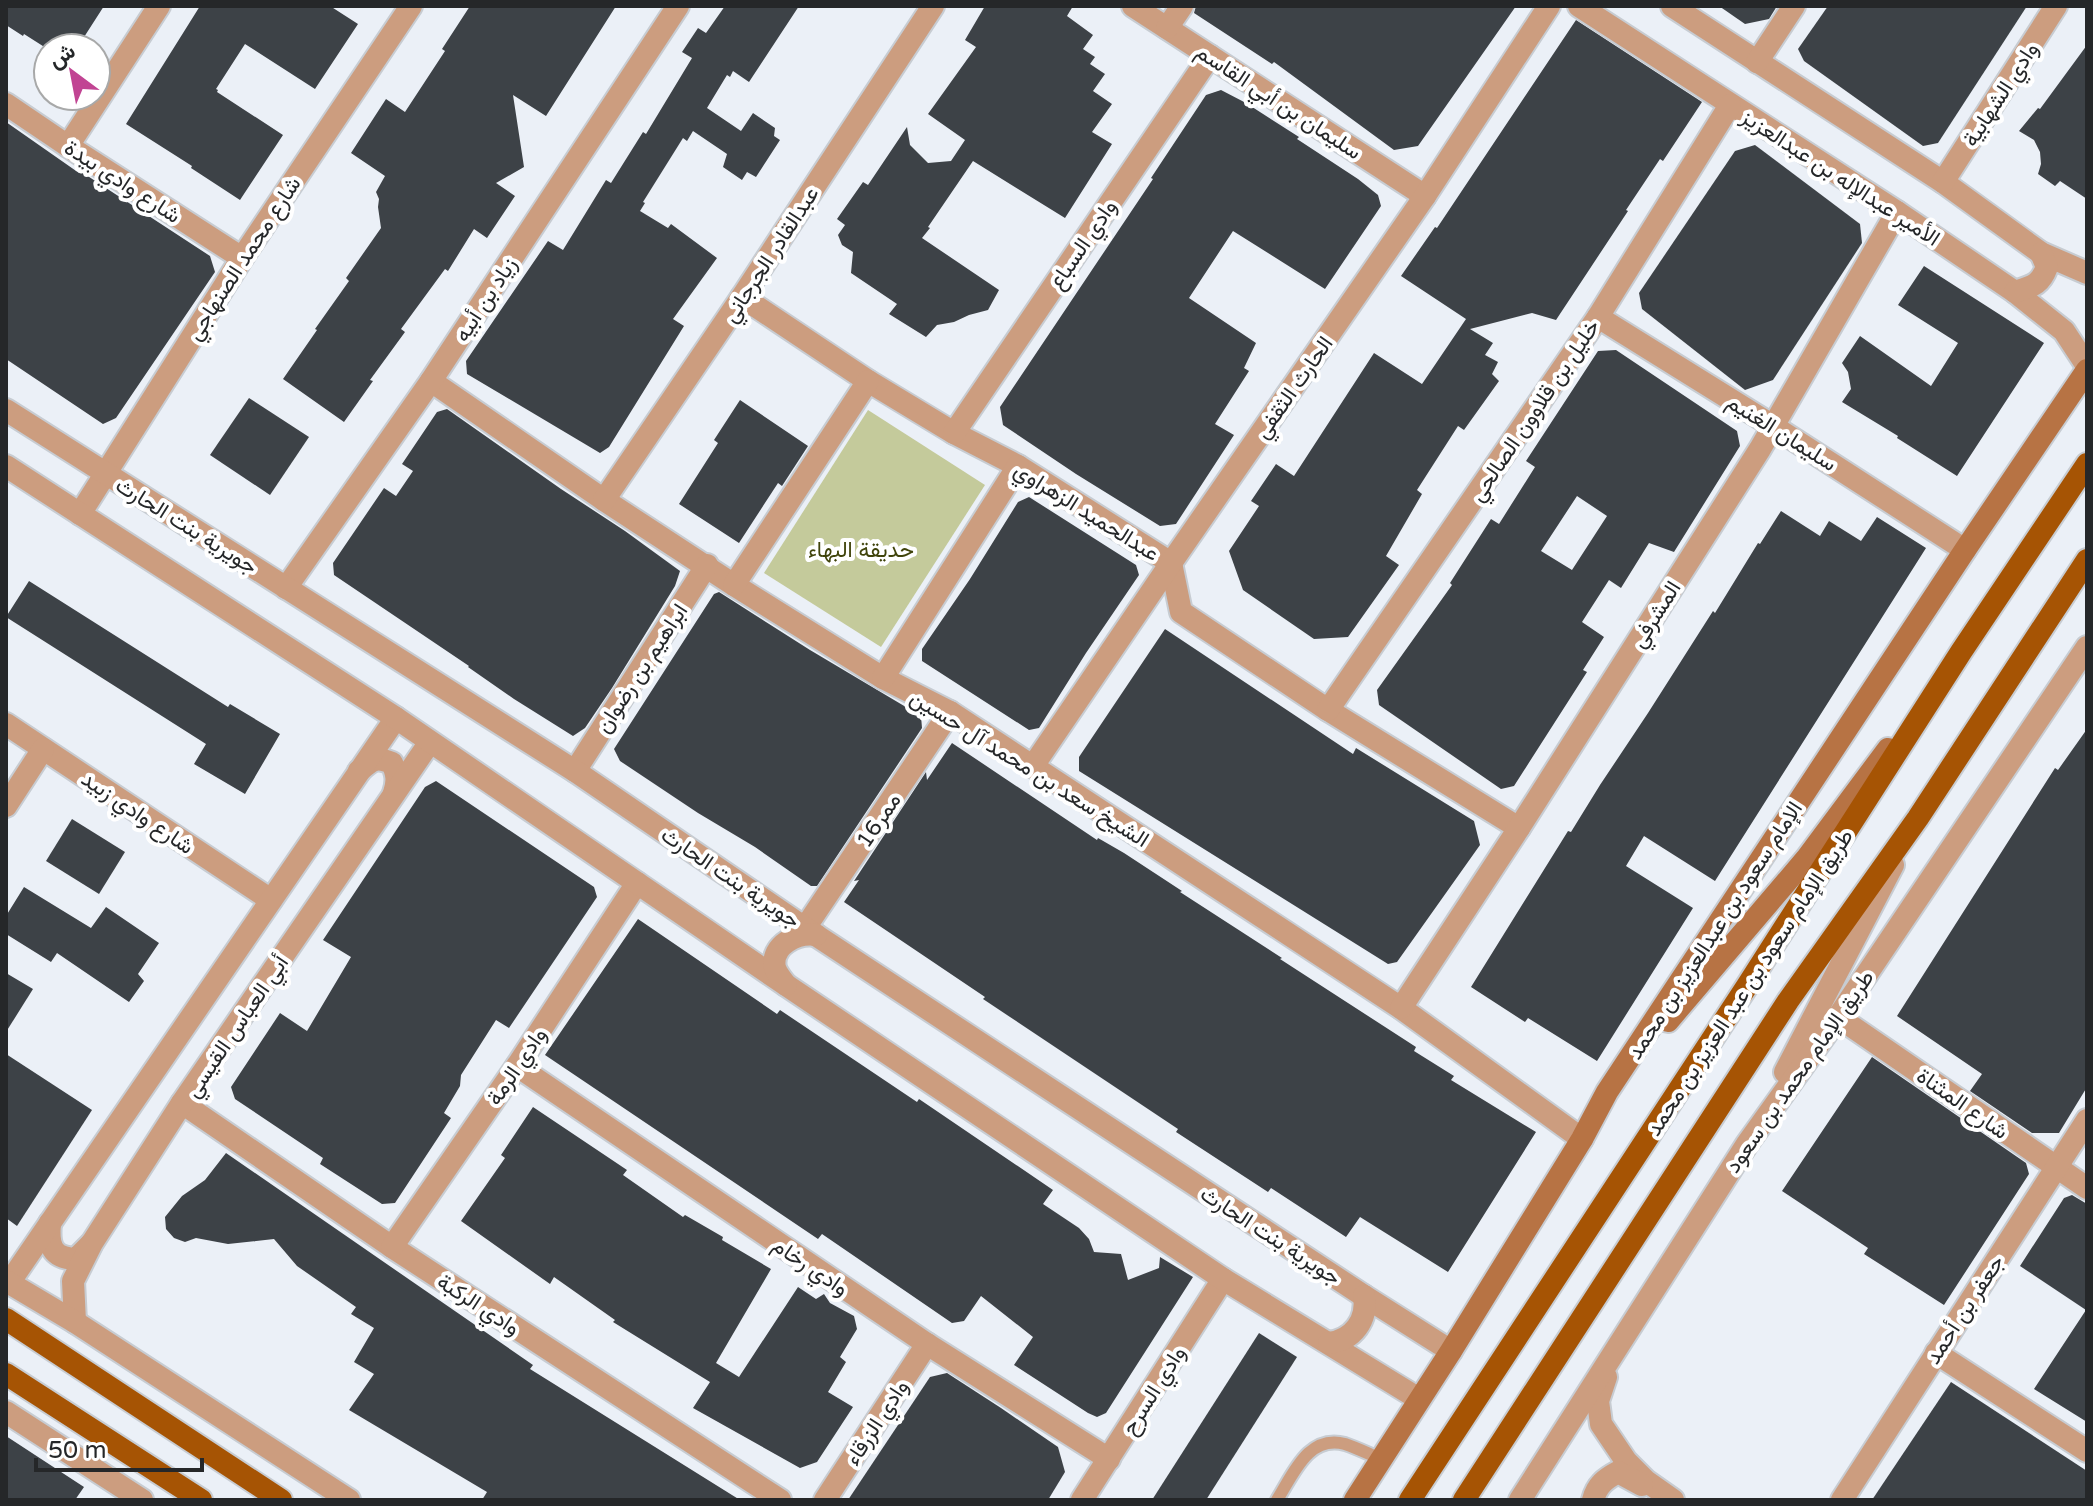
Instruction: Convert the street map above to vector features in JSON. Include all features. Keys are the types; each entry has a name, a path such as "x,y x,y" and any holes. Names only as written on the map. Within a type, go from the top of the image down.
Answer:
{"main road":[{"name":"الإمام سعود بن عبدالعزيز بن محمد","path":"1355,1500 1582,1139 1607,1092 2087,368"},
{"name":"طريق الإمام سعود بن عبد العزيز بن محمد","path":"1410,1500 1747,986 1961,652 2087,464"},
{"name":"طريق الإمام سعود بن عبد العزيز بن محمد","path":"1464,1500 1788,1001 1918,818 2087,560"},
{"path":"1607,1092 1806,859 1961,652"},
{"path":"6,1319 281,1500"},
{"path":"6,1374 201,1500"}],"street":[{"path":"68,146 159,6"},
{"name":"شارع محمد الصنهاجي","path":"80,514 242,258 411,6"},
{"name":"زياد بن أبيه","path":"286,588 431,381 678,6"},
{"name":"عبدالقادر الجرجاني","path":"604,500 933,6"},
{"name":"سليمان بن أبي القاسم","path":"1133,6 1425,196"},
{"path":"1167,28 1182,6"},
{"name":"الحارث الثقفي","path":"1033,766 1425,196 1549,6"},
{"name":"الأمير عبدالإله بن عبدالعزيز","path":"1579,6 2015,292 2064,331 2087,368"},
{"path":"1672,6 1943,182 2041,253 2087,273"},
{"path":"1757,62 1794,6"},
{"name":"وادي الشهابية","path":"1943,182 2056,6"},
{"name":"وادي السباع","path":"954,433 1210,56"},
{"name":"شارع وادي بيدة","path":"6,104 242,258"},
{"name":"خليل بن قلاوون الصالحي","path":"1328,710 1598,317 1730,105"},
{"name":"المشرفي","path":"1401,1008 1774,426 1897,212"},
{"path":"2015,292 2042,280 2047,267 2041,253"},
{"name":"عبدالحميد الزهراوي","path":"742,297 868,381 954,433 1018,466 1171,563 1181,612 1328,710 1519,828"},
{"name":"سليمان الغنيم","path":"1598,317 1965,550"},
{"name":"الشيخ سعد بن محمد آل حسين","path":"431,381 734,585 883,678 950,712 1401,1008 1582,1139"},
{"path":"734,585 868,381"},
{"name":"جويرية بنت الحارث","path":"6,410 575,771 811,932 1451,1351"},
{"path":"6,466 396,718 1223,1279 1419,1399"},
{"path":"883,678 1018,466"},
{"name":"ابراهيم بن رضوان","path":"575,771 707,565"},
{"name":"طريق الإمام محمد بن سعود","path":"1520,1500 1747,1144 2083,661"},
{"name":"ممر16","path":"811,932 950,712"},
{"name":"أبي العباس القيسي","path":"8,1282 396,718"},
{"name":"شارع وادي زبيد","path":"6,724 271,900"},
{"name":"أبي العباس القيسي","path":"75,1322 73,1281 92,1243 182,1103 430,742"},
{"path":"6,806 43,749"},
{"path":"358,772 371,761 382,759 392,763 397,782 394,795"},
{"path":"1747,1144 1918,818"},
{"name":"وادي الرمة","path":"392,1247 517,1066 637,883"},
{"path":"737,951 752,953 767,948 776,929 777,918 772,905"},
{"path":"786,985 774,964 781,947 798,935 811,932"},
{"name":"شارع المثناة","path":"1838,1017 2087,1188"},
{"name":"وادي رخام","path":"517,1066 927,1344 1109,1459"},
{"name":"وادي الركبة","path":"182,1103 392,1247 780,1500"},
{"name":"جعفر بن أحمد","path":"1842,1500 2087,1120"},
{"path":"50,1223 48,1242 63,1258 76,1259 92,1243"},
{"name":"وادي السرح","path":"1082,1500 1223,1279"},
{"path":"8,1282 349,1500"},
{"path":"1329,1343 1339,1342 1358,1326 1366,1308 1364,1296"},
{"name":"وادي الزرقاء","path":"825,1500 927,1344"},
{"path":"1618,1344 1598,1401 1601,1424 1626,1461 1670,1500"},
{"path":"1936,1353 2087,1451"},
{"path":"6,1412 142,1500"},
{"path":"1593,1500 1596,1489 1605,1479 1618,1472 1670,1500"}],"lane":[{"path":"1277,1500 1304,1456 1324,1444 1343,1443 1381,1459"}],"green space":[{"name":"حديقة البهاء","path":"868,410 985,485 881,647 764,573"}],"building":[{"path":"6,6 104,6 87,32 32,32 32,39 6,25"},
{"path":"200,6 330,6 358,24 315,89 245,44 217,92 283,135 240,200 126,124"},
{"path":"470,6 616,6 546,116 513,95 524,167 496,183 515,196 487,238 474,229 448,271 445,269 401,329 405,332 344,422 283,379 381,228 376,192 385,176 351,153 386,99 405,112"},
{"path":"725,6 799,6 749,82 733,71 730,77 727,75 707,108 741,131 753,113 775,128 774,136 780,140 756,177 747,172 742,180 723,167 727,154 693,131 687,141 683,138 643,202 640,211 668,228 671,224 717,258 673,319 684,326 609,447 600,453 467,374 466,361 548,241 563,250 606,180 611,183 643,132 646,134 692,58 682,52 698,28 706,33"},
{"path":"985,6 1073,6 1067,16 1093,35 1083,49 1095,57 1090,64 1105,74 1093,91 1112,104 1092,132 1112,144 1065,218 973,161 922,238 999,290 988,310 937,325 926,337 889,314 897,304 851,273 853,252 842,245 838,235 845,225 837,219 863,182 868,185 907,127 910,145 928,163 951,161 965,140 928,114 976,47 965,40"},
{"path":"1196,6 1516,6 1418,146 1394,150 1274,62 1272,64 1194,13"},
{"path":"1719,6 1777,6 1769,19 1745,24"},
{"path":"1828,6 2027,6 1938,143 1923,146 1804,61 1798,49"},
{"path":"1576,20 1702,102 1663,161 1660,159 1556,320 1532,313 1470,329 1493,343 1485,355 1498,362 1492,374 1499,381 1464,430 1458,426 1417,490 1422,494 1386,556 1399,565 1348,637 1314,639 1243,590 1229,551 1259,506 1251,501 1276,464 1294,476 1374,353 1422,384 1466,319 1401,276 1437,228"},
{"path":"2087,45 2087,199 2060,181 2055,186 2038,174 2040,152 2034,140 2019,131 2040,109"},
{"path":"1221,90 1299,137 1297,139 1358,179 1378,195 1381,206 1325,289 1233,231 1189,298 1256,343 1244,368 1249,371 1215,424 1234,435 1176,524 1160,526 1003,425 1000,407 1206,95"},
{"path":"6,122 79,173 210,256 215,272 116,418 103,424 6,359"},
{"path":"1755,145 1860,224 1862,243 1773,380 1745,390 1642,309 1639,293 1735,151"},
{"path":"1924,266 2044,343 1957,476 1842,402 1851,389 1848,372 1842,363 1860,336 1931,386 1958,343 1898,305"},
{"path":"1616,350 1737,431 1740,446 1674,552 1649,543 1621,588 1609,580 1582,622 1604,637 1583,670 1587,672 1514,786 1501,789 1379,705 1377,690 1452,585 1450,583 1491,519 1499,524 1535,467 1526,461 1598,351","holes":["1577,496 1607,516 1572,570 1541,551"]},
{"path":"249,398 309,437 270,495 210,455"},
{"path":"740,400 808,446 782,486 778,483 739,543 679,504 718,443 714,440"},
{"path":"447,409 680,571 675,586 612,688 585,728 573,736 334,575 333,563 384,488 396,496 413,471 402,464 437,412"},
{"path":"1029,497 1136,565 1139,575 1039,728 1029,730 922,661 922,649 1018,502"},
{"path":"1781,511 1820,536 1829,521 1861,541 1877,517 1926,548 1715,881 1644,836 1626,866 1693,908 1597,1061 1528,1018 1525,1022 1471,987 1568,831 1571,832"},
{"path":"29,581 228,707 230,704 280,734 245,794 194,764 206,744 6,617"},
{"path":"719,592 921,716 922,728 817,886 811,886 620,761 614,749 714,594"},
{"path":"1165,629 1353,754 1356,748 1474,821 1480,845 1397,962 1388,964 1079,771 1079,757"},
{"path":"2087,729 2087,1087 2059,1133 2032,1133 1970,1091 1982,1074 1897,1016 2055,768 2058,770"},
{"path":"952,743 1097,840 1124,853 1182,891 1416,1047 1414,1051 1454,1076 1451,1080 1536,1132 1448,1272 1360,1217 1346,1237 1271,1188 1268,1192 1176,1132 1178,1129 844,902 859,880 854,881 926,772 927,780"},
{"path":"436,781 594,887 597,897 509,1028 496,1020 461,1075 460,1086 444,1113 451,1118 395,1203 382,1204 320,1164 323,1158 235,1099 231,1087 280,1013 307,1031 351,957 323,940 425,787"},
{"path":"72,819 125,852 99,894 46,861"},
{"path":"24,887 91,928 106,907 159,943 138,974 144,981 129,1002 57,953 51,962 6,934 6,916"},
{"path":"638,919 777,1014 780,1010 1053,1190 1043,1204 1079,1228 1089,1239 1094,1252 1121,1254 1128,1280 1159,1268 1160,1257 1193,1277 1106,1413 1097,1417 1088,1413 1014,1365 1033,1337 981,1296 964,1321 952,1323 822,1234 818,1239 545,1055"},
{"path":"6,973 33,989 6,1032"},
{"path":"6,1054 92,1110 17,1226 6,1218"},
{"path":"1872,1057 2026,1163 2029,1174 1944,1305 1864,1254 1868,1248 1782,1191"},
{"path":"533,1107 627,1170 623,1175 683,1217 685,1215 723,1237 722,1240 771,1269 716,1363 739,1377 798,1287 816,1299 824,1294 830,1303 854,1316 857,1329 840,1357 846,1362 828,1392 853,1407 817,1462 800,1468 693,1408 710,1382 613,1322 615,1320 554,1277 550,1284 461,1221 505,1158 501,1155"},
{"path":"226,1153 533,1365 530,1369 740,1500 482,1500 487,1492 349,1410 374,1374 354,1362 374,1328 351,1314 356,1307 297,1266 274,1239 228,1244 196,1238 185,1242 174,1238 166,1229 165,1217 182,1196 205,1180"},
{"path":"2072,1195 2087,1204 2087,1422 2034,1389 2086,1310 2020,1266 2064,1198"},
{"path":"1259,1333 1297,1357 1206,1500 1152,1500"},
{"path":"947,1373 1058,1447 1065,1472 1048,1500 848,1500 930,1377"},
{"path":"1951,1382 2087,1471 2087,1500 1872,1500"},
{"path":"6,1436 84,1487 75,1500 6,1500"}]}
